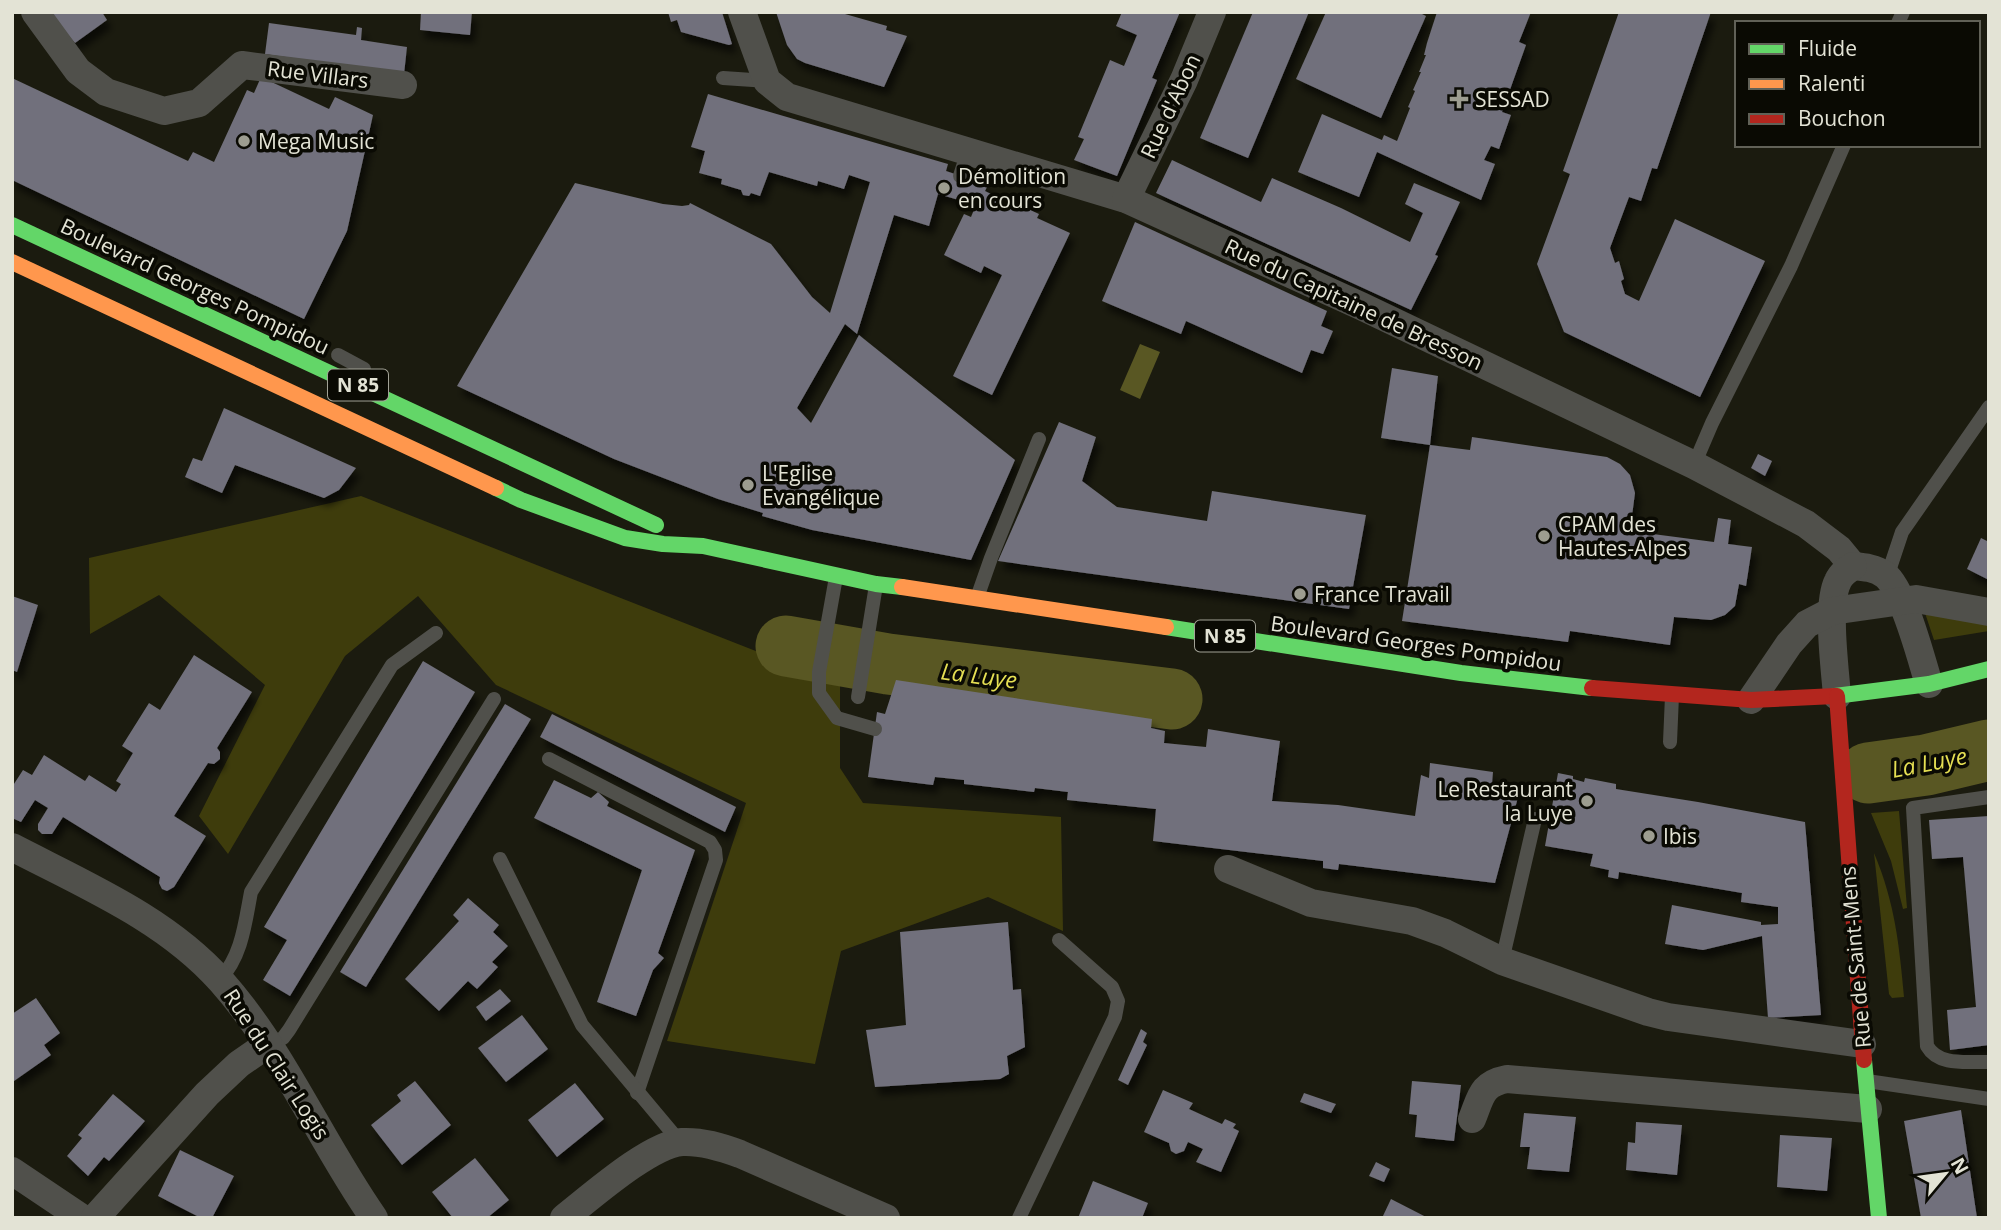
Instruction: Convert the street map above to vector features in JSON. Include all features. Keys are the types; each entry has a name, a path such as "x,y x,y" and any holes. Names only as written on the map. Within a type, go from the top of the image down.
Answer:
{"main road":[{"name":"Boulevard Georges Pompidou","path":"12,225 703,546"},
{"name":"Boulevard Georges Pompidou","path":"12,262 521,500 625,538 703,546 876,584 978,597 1461,673 1672,695 1751,699 1837,696"},
{"name":"N 85","path":"1837,696 1929,684 1989,669"},
{"name":"Rue de Saint-Mens","path":"1837,696 1843,809 1879,1218"}],"street":[{"name":"Rue Villars","path":"35,12 78,71 106,92 164,111 199,103 242,65 403,85"},
{"path":"742,12 767,80"},
{"name":"Rue d'Abon","path":"1126,199 1184,80 1212,12"},
{"name":"Rue du Capitaine de Bresson","path":"767,80 787,97 875,124 964,164 1126,199 1361,306 1693,465 1806,524 1839,549 1853,566"},
{"path":"1837,696 1832,611 1836,583 1843,573 1853,566 1870,567 1894,588 1930,601 1989,612"},
{"path":"1751,699 1789,644 1807,624 1832,611 1894,588"},
{"path":"1894,588 1929,684"},
{"name":"Rue du Clair Logis","path":"12,847 141,914 192,953 220,979 268,1044 374,1218"},
{"path":"1228,869 1311,903 1412,921 1445,933 1502,961 1648,1012 1862,1044"},
{"path":"95,1218 207,1094 239,1064 268,1044"},
{"path":"1472,1119 1485,1088 1494,1082 1507,1079 1868,1110"},
{"path":"564,1218 634,1165 659,1149 680,1142 719,1146 886,1218"},
{"path":"12,1171 82,1218"}],"lane":[{"path":"723,78 767,80"},
{"path":"1693,465 1791,266 1843,147"},
{"path":"338,355 380,377"},
{"path":"401,388 424,417"},
{"path":"1894,588 1902,532 1987,409"},
{"path":"374,431 491,448"},
{"path":"978,597 995,547 1040,439"},
{"path":"836,575 818,672 819,693 837,718 875,729"},
{"path":"859,691 876,584"},
{"path":"220,979 231,968 243,934 251,892 391,665 436,633"},
{"path":"1670,742 1672,695"},
{"path":"268,1044 282,1038 289,1030 494,699"},
{"path":"549,759 710,842 715,850 716,860 637,1093"},
{"path":"1989,797 1913,808 1927,1046 1932,1054 1943,1060 1989,1062"},
{"path":"1502,961 1535,819"},
{"path":"500,859 582,1025 680,1142"},
{"path":"1019,1218 1115,1017 1118,1001 1112,987 1059,940"},
{"path":"1866,1081 1988,1101"}],"shaded area":[{"path":"1140,344 1160,352 1140,399 1120,390"},
{"path":"361,496 840,684 840,768 863,803 1061,817 1063,931 988,897 841,951 815,1064 667,1041 746,803 496,685 418,596 345,656 228,854 199,816 265,685 159,595 90,634 89,558"},
{"path":"1925,613 1989,624 1989,631 1934,640"},
{"path":"1899,811 1907,908 1903,909 1891,861 1871,813"},
{"path":"1874,853 1891,907 1904,997 1892,998 1889,994"}],"building":[{"path":"52,12 102,12 107,20 75,43 59,25"},
{"path":"421,12 472,12 470,35 420,30"},
{"path":"668,12 722,12 732,44 681,32 677,20 671,22"},
{"path":"776,12 838,12 887,26 886,30 907,36 884,87 797,59 787,45"},
{"path":"1122,12 1180,12 1152,78 1157,80 1117,176 1074,160 1084,139 1078,137 1110,60 1124,66 1137,35 1116,26"},
{"path":"1253,12 1309,12 1248,158 1200,138"},
{"path":"1326,12 1418,12 1426,16 1381,118 1296,79"},
{"name":"SESSAD","path":"1437,12 1531,12 1519,42 1526,45 1502,112 1511,115 1499,149 1491,146 1484,160 1495,164 1481,200 1377,152 1359,197 1298,172 1322,114 1382,140 1384,135 1397,141 1410,108 1408,107 1421,72"},
{"path":"1619,12 1711,12 1657,169 1652,168 1641,201 1629,197 1610,248 1615,263 1619,261 1625,294 1639,301 1675,219 1765,261 1700,397 1564,332 1537,264 1570,174 1563,171"},
{"path":"269,23 356,35 357,27 362,28 361,40 407,47 404,74 265,54"},
{"path":"261,77 329,109 335,97 373,115 347,231 304,319 12,180 12,78 188,161 193,152 214,162 247,90 254,93"},
{"path":"708,94 948,164 946,171 988,185 985,191 1039,214 1037,218 1070,233 992,395 953,376 1002,275 984,266 981,273 944,255 964,214 971,217 976,205 938,194 929,226 894,215 857,334 845,324 797,408 811,423 859,335 1015,460 971,560 812,530 762,516 763,513 718,499 614,459 457,386 575,183 663,204 682,206 690,203 771,244 812,297 830,313 870,182 849,175 844,189 818,181 817,186 769,172 760,196 751,193 749,196 743,195 741,190 721,184 722,179 699,173 705,151 691,147"},
{"path":"1172,160 1261,202 1272,178 1410,242 1423,213 1405,204 1414,183 1460,202 1435,255 1438,256 1411,310 1156,193"},
{"path":"1135,222 1327,311 1321,326 1333,331 1323,354 1311,350 1302,373 1186,321 1181,334 1102,301"},
{"path":"1392,368 1438,376 1430,445 1381,438"},
{"path":"224,408 356,468 339,490 324,498 235,465 222,493 185,477 193,458 202,461"},
{"path":"1059,422 1096,437 1082,481 1117,507 1207,521 1212,491 1366,515 1349,609 998,561"},
{"name":"CPAM des Hautes-Alpes","path":"1472,437 1607,457 1620,464 1630,475 1635,493 1630,531 1714,542 1718,518 1731,520 1728,544 1752,547 1746,586 1739,584 1735,606 1725,615 1711,620 1674,617 1670,645 1570,631 1568,642 1402,621 1430,445 1470,450"},
{"path":"1758,454 1772,461 1765,476 1751,468"},
{"path":"1981,538 1989,542 1989,580 1967,569"},
{"path":"12,596 38,605 17,672 12,670"},
{"path":"194,655 252,692 217,748 220,759 214,764 208,763 174,816 206,836 174,887 167,891 162,889 160,877 63,817 52,834 42,834 38,830 38,824 48,808 35,800 21,822 12,818 12,787 23,770 32,775 44,755 85,781 89,775 116,792 121,784 116,781 133,753 122,746 149,703 160,710"},
{"path":"423,661 475,692 290,996 263,980 287,940 264,927"},
{"path":"896,680 1152,719 1151,728 1165,731 1164,743 1206,747 1208,729 1280,741 1272,801 1338,805 1415,816 1421,775 1429,778 1430,763 1493,772 1492,784 1521,786 1495,883 1339,864 1338,870 1323,868 1323,861 1153,841 1156,809 1067,800 1068,792 1035,788 1034,792 964,784 964,780 935,777 933,785 868,777 877,712 885,714"},
{"path":"505,704 531,719 366,987 340,972"},
{"path":"552,714 736,807 725,832 540,737"},
{"path":"1558,773 1584,782 1585,778 1616,784 1616,789 1805,822 1821,1015 1768,1018 1762,936 1703,950 1665,944 1672,905 1761,922 1761,925 1778,924 1778,907 1741,902 1742,893 1619,872 1618,879 1608,877 1609,870 1590,866 1593,854 1545,846"},
{"path":"554,780 591,798 598,792 609,802 607,806 695,850 658,953 664,958 653,970 636,1016 597,1002 642,870 534,818"},
{"path":"1989,816 1989,1045 1950,1050 1947,1010 1976,1007 1963,857 1932,859 1929,820"},
{"path":"468,898 499,925 493,932 508,946 492,962 498,967 477,989 468,981 439,1011 405,979 459,921 453,915"},
{"path":"1008,922 1013,990 1021,989 1025,1047 1007,1056 1009,1074 1000,1079 875,1087 866,1030 906,1025 900,932"},
{"path":"500,989 511,1001 486,1021 476,1007"},
{"path":"36,998 60,1033 44,1045 51,1055 14,1081 12,1014"},
{"path":"522,1015 548,1049 506,1082 478,1048"},
{"path":"1141,1029 1147,1033 1143,1042 1147,1045 1128,1085 1118,1080"},
{"path":"415,1081 451,1125 402,1165 371,1125 401,1101 397,1095"},
{"path":"1412,1081 1461,1085 1454,1141 1415,1137 1417,1115 1409,1114"},
{"path":"575,1083 604,1119 557,1157 528,1120"},
{"path":"1163,1090 1193,1103 1189,1109 1222,1124 1225,1119 1236,1124 1233,1128 1239,1131 1221,1172 1196,1162 1203,1149 1188,1142 1184,1151 1176,1154 1171,1151 1169,1143 1144,1132"},
{"path":"1304,1093 1336,1104 1331,1113 1300,1102"},
{"path":"113,1094 145,1121 109,1161 104,1157 88,1176 67,1156 82,1138 78,1135"},
{"path":"1961,1110 1977,1218 1921,1218 1904,1121"},
{"path":"1524,1113 1576,1117 1569,1172 1527,1169 1530,1147 1520,1147"},
{"path":"1636,1122 1682,1125 1677,1175 1626,1170 1628,1142 1635,1143"},
{"path":"1780,1135 1832,1138 1827,1191 1777,1187"},
{"path":"180,1150 234,1176 212,1218 201,1218 158,1196"},
{"path":"475,1158 509,1200 487,1218 453,1218 432,1192"},
{"path":"1376,1162 1390,1169 1384,1182 1369,1176"},
{"path":"1093,1181 1148,1203 1142,1218 1078,1218"},
{"path":"1391,1199 1428,1218 1382,1218"}],"waterway":[{"name":"La Luye","path":"786,646 888,664 1172,699"},
{"name":"La Luye","path":"1868,773 1926,765 1989,750"}],"traffic: fast":[{"path":"12,225 656,525"},
{"path":"496,488 521,500 625,538 703,546 876,584 902,587"},
{"path":"1166,627 1461,673 1592,688"},
{"path":"1835,696 1929,684 1989,669"},
{"path":"1864,1060 1879,1218"}],"traffic: slow":[{"path":"12,262 496,488"},
{"path":"902,587 1166,627"}],"traffic: jam":[{"path":"1592,688 1751,700 1835,696"},
{"path":"1837,696 1864,1060"}],"place":[{"name":"SESSAD","path":"1459,99"},
{"name":"Mega Music","path":"244,141"},
{"name":"Démolition en cours","path":"944,188"},
{"name":"L'Eglise Evangélique","path":"748,485"},
{"name":"CPAM des Hautes-Alpes","path":"1544,536"},
{"name":"France Travail","path":"1300,594"},
{"name":"Le Restaurant la Luye","path":"1587,801"},
{"name":"Ibis","path":"1649,836"}]}
